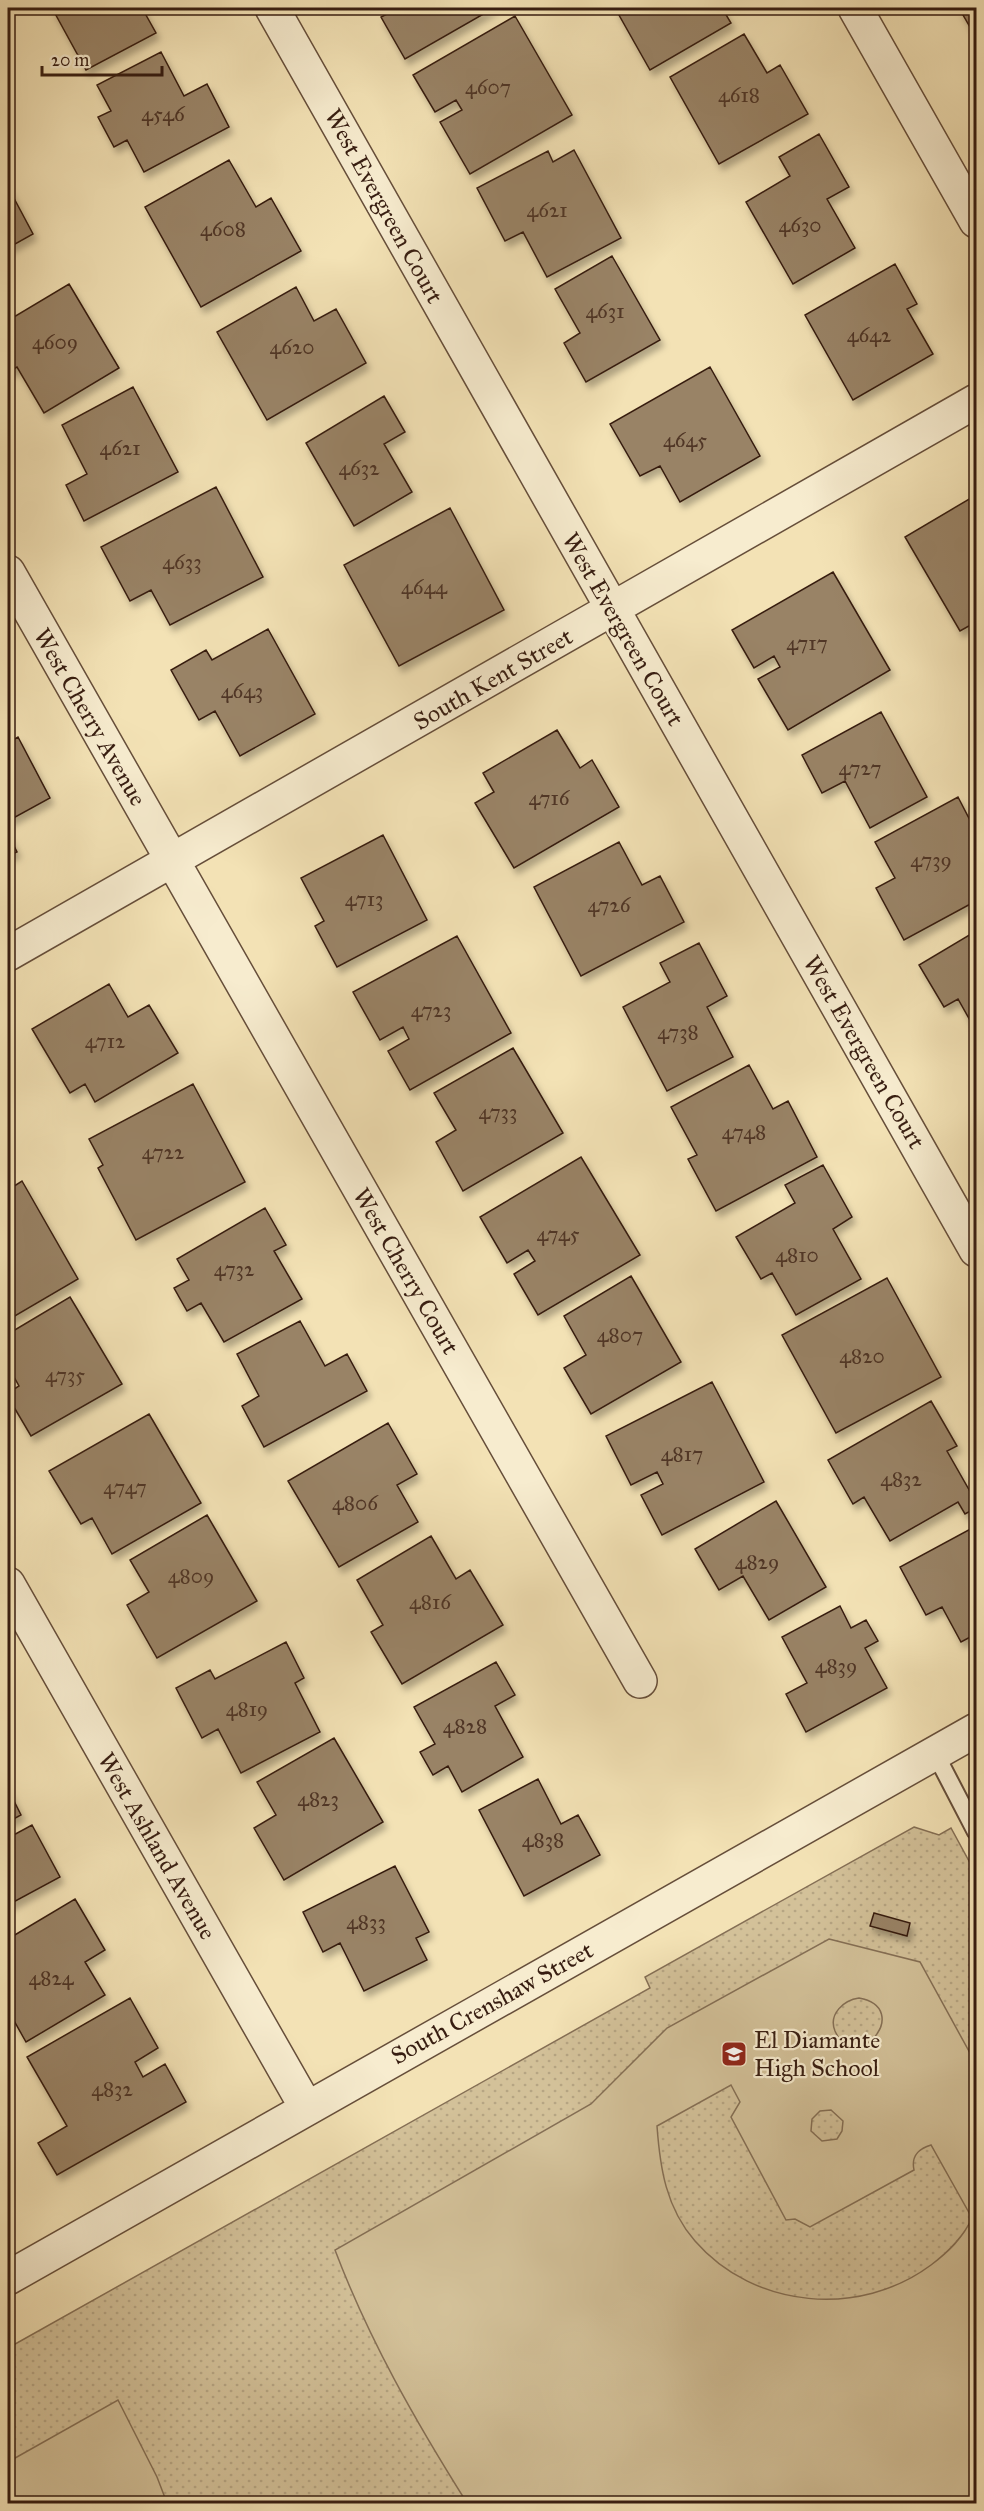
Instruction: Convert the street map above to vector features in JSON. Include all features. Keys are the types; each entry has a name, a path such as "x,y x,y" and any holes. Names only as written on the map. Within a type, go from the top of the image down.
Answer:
{"street":[{"name":"West Evergreen Court","path":"272,8 976,1250"},
{"path":"855,8 976,221"},
{"name":"South Kent Street","path":"8,954 613,611 976,401"},
{"name":"West Cherry Avenue","path":"8,572 172,861"},
{"name":"West Cherry Court","path":"172,861 640,1681"},
{"name":"West Ashland Avenue","path":"8,1584 306,2107"},
{"name":"South Crenshaw Street","path":"8,2278 306,2107 976,1730"}],"lane":[{"path":"935,1753 976,1832"}],"shaded area":[{"name":"El Diamante High School","path":"914,1827 939,1835 951,1828 976,1874 976,2503 8,2503 8,2348 650,1988 645,1977"},
{"path":"829,1939 920,1962 976,2064 976,2503 467,2503 378,2348 335,2250 591,2104 667,2028","holes":["859,1998 875,2004 881,2014 881,2025 876,2036 866,2044 855,2047 844,2043 833,2025 839,2009 853,1999","731,2085 740,2102 731,2117 786,2220 795,2219 810,2227 914,2170 917,2154 931,2145 972,2218 960,2238 949,2250 931,2265 903,2282 872,2293 841,2299 808,2298 777,2292 747,2281 719,2264 685,2228 666,2187 657,2126","831,2110 843,2121 842,2131 837,2139 822,2141 811,2131 812,2119 820,2111"]},
{"path":"118,2400 157,2477 167,2503 8,2503 8,2462"}],"building":[{"path":"52,8 142,8 156,33 86,70"},
{"path":"399,8 494,8 405,59 381,17"},
{"path":"615,8 722,8 731,23 650,70"},
{"path":"959,8 976,8 976,33 974,34"},
{"path":"515,16 572,115 470,174 440,122 462,110 456,100 435,112 413,75"},
{"path":"744,34 767,73 780,65 808,114 719,164 670,77"},
{"path":"161,52 184,96 207,84 229,127 144,172 127,140 114,147 98,117 111,111 97,85"},
{"path":"819,134 849,187 827,199 855,248 793,284 746,202 790,176 779,157"},
{"path":"574,150 621,238 547,277 523,232 505,241 477,188 548,151 553,162"},
{"path":"229,160 256,207 271,198 301,251 201,307 145,207"},
{"path":"8,187 33,234 8,248"},
{"path":"612,256 660,340 586,382 564,343 580,333 555,289"},
{"path":"895,264 917,304 907,309 933,354 853,400 805,315"},
{"path":"69,284 119,368 44,413 17,367 8,372 8,307 14,317"},
{"path":"296,287 314,321 336,309 366,363 267,420 217,332"},
{"path":"710,367 760,456 680,502 660,466 640,476 610,424"},
{"path":"133,387 178,472 84,521 66,485 87,474 62,425"},
{"path":"384,396 405,432 384,444 412,492 354,526 306,443"},
{"path":"216,487 263,577 170,625 151,590 130,601 101,547"},
{"path":"976,495 976,622 960,631 905,537"},
{"path":"450,508 504,610 399,666 344,565"},
{"path":"833,572 890,670 788,730 758,679 780,667 774,656 754,668 732,630"},
{"path":"268,629 315,714 240,756 215,711 199,720 171,670 206,650 212,660"},
{"path":"881,712 927,797 870,828 845,781 822,793 802,755"},
{"path":"557,730 580,768 592,760 619,807 514,868 475,803 494,792 483,773"},
{"path":"18,737 50,798 8,821 8,743"},
{"path":"958,797 976,832 976,901 904,940 876,888 895,878 875,842"},
{"path":"8,834 17,852 8,856"},
{"path":"383,835 427,920 337,967 315,926 324,921 301,878"},
{"path":"619,842 642,885 660,876 684,922 581,976 534,887"},
{"path":"976,931 976,1031 958,999 944,1007 919,965"},
{"path":"457,936 511,1033 410,1090 388,1051 409,1039 403,1027 380,1040 353,992"},
{"path":"699,943 727,996 707,1007 733,1057 667,1091 623,1007 670,982 660,963"},
{"path":"109,984 128,1017 149,1005 178,1053 95,1102 85,1084 70,1093 32,1029"},
{"path":"513,1048 563,1133 463,1191 436,1142 456,1130 434,1093"},
{"path":"749,1065 773,1109 788,1101 817,1157 716,1211 688,1159 697,1155 671,1107"},
{"path":"193,1084 245,1182 136,1240 98,1168 103,1165 89,1139"},
{"path":"581,1157 640,1255 538,1315 514,1274 535,1261 528,1250 507,1263 480,1217"},
{"path":"823,1165 852,1217 833,1229 861,1279 796,1315 772,1273 761,1279 736,1237 795,1203 785,1185"},
{"path":"22,1181 78,1279 8,1320 8,1190"},
{"path":"265,1208 286,1245 274,1251 302,1299 224,1342 201,1303 187,1311 174,1288 189,1280 177,1259"},
{"path":"631,1276 681,1362 591,1414 564,1368 586,1355 564,1316"},
{"path":"887,1278 941,1377 836,1433 782,1335"},
{"path":"70,1297 122,1384 31,1436 8,1397 8,1393 19,1386 8,1366 8,1334"},
{"path":"300,1321 325,1366 347,1354 367,1391 264,1447 242,1406 259,1396 237,1354"},
{"path":"712,1382 764,1482 662,1535 641,1495 663,1484 657,1472 631,1485 606,1436"},
{"path":"931,1401 957,1446 947,1451 976,1502 976,1508 965,1514 958,1502 890,1541 864,1497 853,1504 828,1460"},
{"path":"149,1414 201,1503 112,1554 92,1518 81,1524 49,1471"},
{"path":"388,1423 417,1474 397,1485 418,1522 339,1567 288,1481"},
{"path":"776,1501 826,1587 769,1620 743,1576 719,1590 695,1549"},
{"path":"207,1515 257,1601 157,1658 127,1605 149,1592 130,1560"},
{"path":"976,1526 976,1634 961,1642 942,1607 926,1615 900,1567"},
{"path":"431,1536 456,1579 470,1570 503,1625 402,1684 371,1632 383,1625 357,1580"},
{"path":"840,1606 851,1628 866,1620 878,1641 865,1648 887,1688 806,1732 786,1694 807,1683 782,1637"},
{"path":"286,1642 304,1678 295,1683 320,1732 241,1773 218,1729 202,1738 176,1688 210,1670 215,1679"},
{"path":"496,1662 515,1695 495,1706 523,1757 462,1792 448,1766 433,1775 420,1752 435,1744 414,1707"},
{"path":"334,1738 383,1822 284,1880 254,1828 276,1815 257,1782"},
{"path":"538,1779 561,1824 578,1815 600,1855 524,1896 479,1810"},
{"path":"8,1789 21,1815 8,1822"},
{"path":"32,1825 60,1877 8,1905 8,1838"},
{"path":"395,1866 429,1932 416,1938 427,1960 364,1991 340,1943 323,1952 303,1912"},
{"path":"75,1899 105,1950 85,1962 105,1995 26,2042 8,2010 8,1939"},
{"path":"874,1913 910,1923 907,1936 870,1926"},
{"path":"130,1998 158,2048 135,2062 143,2077 165,2064 186,2102 57,2175 38,2143 67,2126 27,2057"}],"place":[{"name":"El Diamante High School","path":"734,2054"}]}
